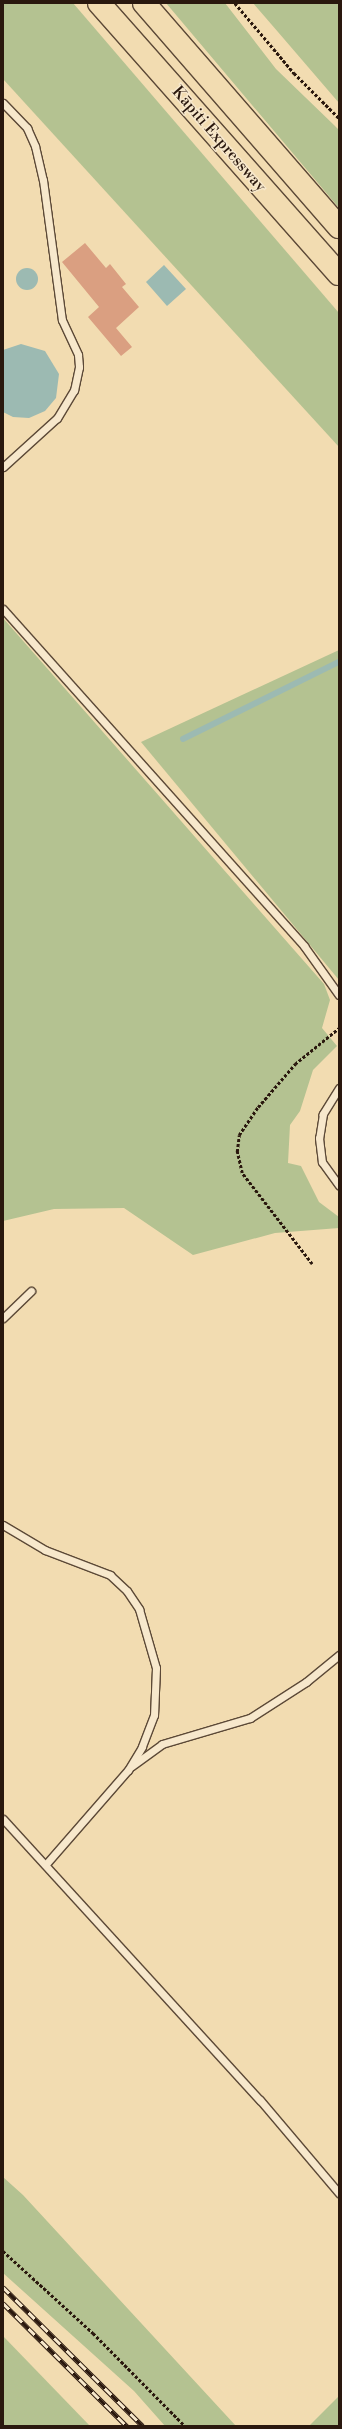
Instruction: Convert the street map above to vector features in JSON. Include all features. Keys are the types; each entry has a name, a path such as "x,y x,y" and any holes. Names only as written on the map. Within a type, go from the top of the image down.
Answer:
{"highway":[{"name":"Kāpiti Expressway","path":"99,3 339,274"},
{"name":"Kāpiti Expressway","path":"144,3 339,227"}],"lane":[{"path":"3,103 27,128 36,146 43,180 62,320 78,355 79,367 74,390 57,418 3,467"},
{"path":"3,609 304,946 339,995"},
{"path":"339,1088 323,1114 319,1138 322,1162 339,1185"},
{"path":"3,1318 31,1291"},
{"path":"3,1525 45,1550 110,1575 127,1591 139,1609 156,1668 154,1715 142,1747 128,1770 46,1864"},
{"path":"128,1770 162,1744 250,1718 306,1682 339,1655"},
{"path":"3,1819 46,1864 260,2100 339,2193"}],"path":[{"path":"235,3 294,73 339,118"},
{"path":"312,1264 242,1173 238,1152 239,1135 258,1107 295,1064 339,1028"},
{"path":"3,2251 93,2333 185,2426"}],"green space":[{"path":"3,3 73,3 339,313 339,447 3,79"},
{"path":"166,3 225,3 276,69 339,130 339,208"},
{"path":"253,3 339,3 339,103 278,32"},
{"path":"3,618 324,984 330,1000 322,1028 337,1046 313,1070 300,1111 290,1125 288,1163 301,1166 319,1202 339,1217 339,1228 275,1233 193,1255 124,1208 54,1209 3,1221"},
{"path":"339,650 339,980 141,742"},
{"path":"3,2177 23,2195 236,2426 165,2426 134,2391 3,2273"},
{"path":"3,2336 90,2426 3,2426"},
{"path":"339,2396 339,2426 309,2426"}],"water":[{"path":"164,265 186,289 167,306 146,282"},
{"path":"27,268 35,271 38,279 35,287 27,290 19,287 16,279 19,271"},
{"path":"21,344 45,351 59,374 56,398 45,411 29,418 13,417 3,412 3,350"}],"building":[{"path":"85,243 106,268 110,264 126,284 122,287 139,307 116,328 132,347 121,356 88,317 99,307 62,262"}],"waterway":[{"path":"183,739 339,662"}],"railway":[{"path":"3,2287 143,2426"},
{"path":"3,2303 127,2426"}]}
